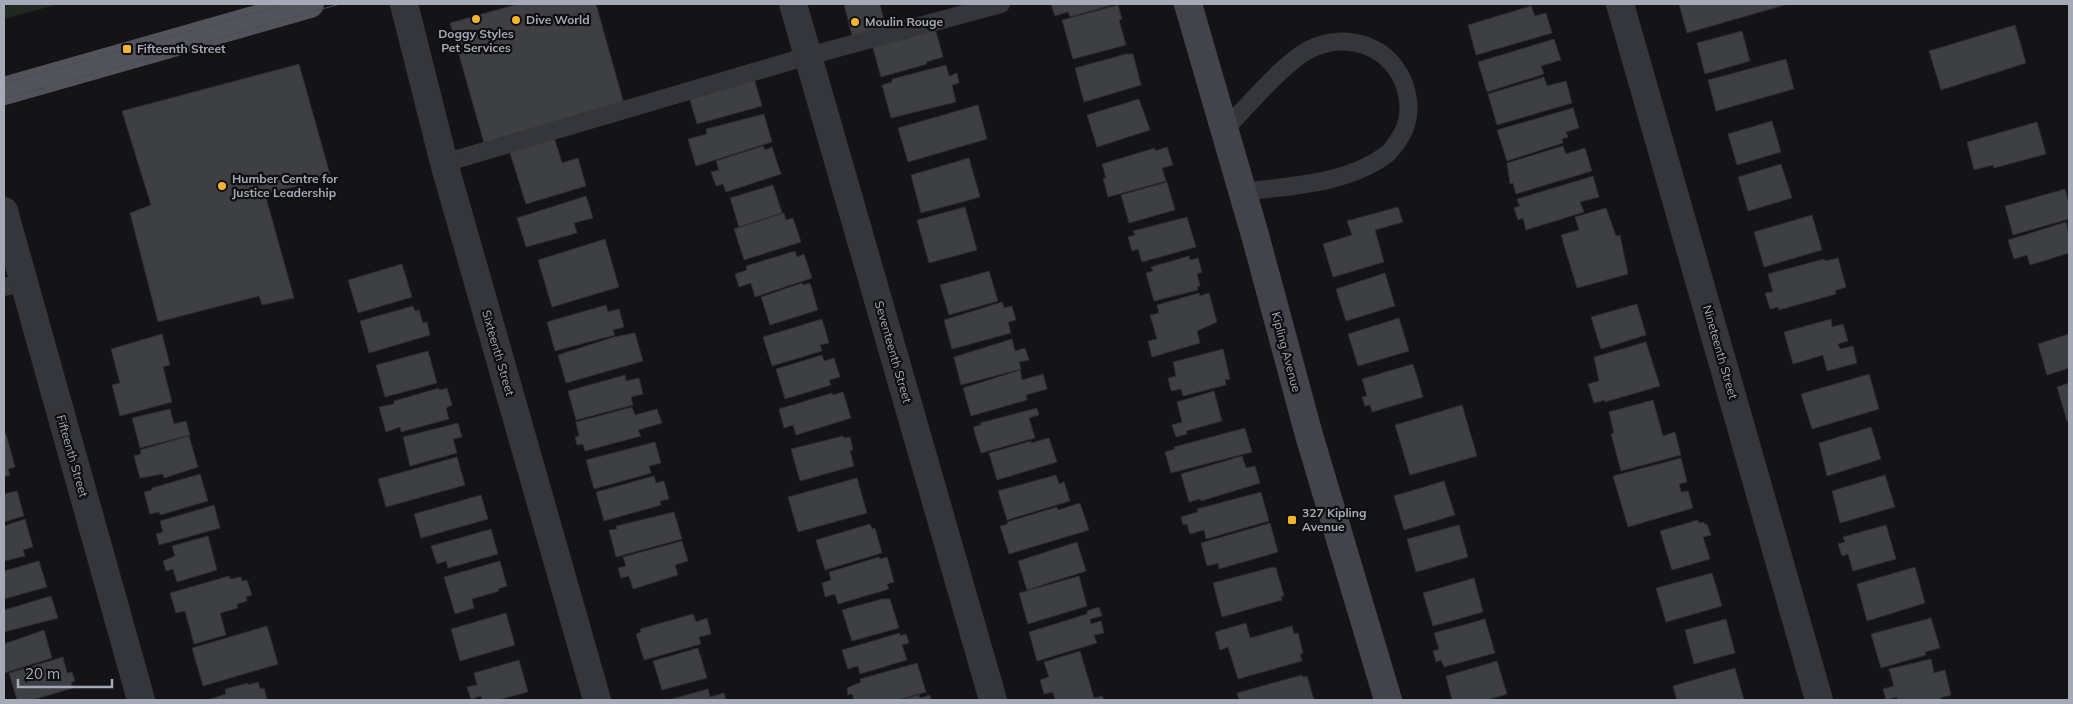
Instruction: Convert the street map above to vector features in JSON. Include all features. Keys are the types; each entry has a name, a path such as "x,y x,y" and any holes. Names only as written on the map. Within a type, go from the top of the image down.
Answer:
{"main road":[{"path":"4,91 310,4"},
{"name":"Kipling Avenue","path":"1188,4 1225,129 1309,435 1388,700"}],"street":[{"name":"Sixteenth Street","path":"404,4 444,163 597,700"},
{"name":"Seventeenth Street","path":"793,4 993,700"},
{"name":"Nineteenth Street","path":"1620,4 1820,700"},
{"name":"Fifteenth Street","path":"4,211 14,285 141,700"}],"lane":[{"path":"444,163 808,56 1001,4"},
{"path":"1225,129 1294,61 1313,48 1336,41 1369,47 1383,54 1394,64 1405,83 1409,111 1406,130 1388,153 1334,179 1242,192"}],"shaded area":[{"path":"4,4 59,4 4,19"}],"building":[{"path":"518,4 596,4 624,104 484,143 450,23"},
{"path":"844,4 880,4 886,29 853,39"},
{"path":"1051,4 1115,4 1070,17 1068,12 1055,16"},
{"path":"1679,4 1788,4 1687,33"},
{"path":"1118,5 1122,19 1119,20 1126,45 1073,59 1062,20"},
{"path":"1531,6 1535,16 1546,13 1552,33 1476,55 1468,25"},
{"path":"934,24 943,57 926,62 927,64 881,77 871,41"},
{"path":"2015,25 2026,63 1941,90 1929,51"},
{"path":"1742,31 1750,61 1705,74 1697,43"},
{"path":"1554,39 1561,60 1541,66 1544,74 1487,92 1478,62"},
{"path":"1126,54 1133,54 1141,85 1084,102 1075,68"},
{"path":"1786,59 1794,89 1716,111 1708,80"},
{"name":"Humber Centre for Justice Leadership","path":"299,64 331,178 265,194 294,298 262,305 259,296 158,322 130,213 151,205 122,111"},
{"path":"946,65 949,76 957,73 959,83 952,85 956,102 891,118 882,85 892,82 892,79"},
{"path":"753,75 762,106 697,124 688,93"},
{"path":"1544,77 1547,86 1566,81 1572,103 1497,125 1488,94"},
{"path":"1139,99 1150,130 1097,147 1087,115"},
{"path":"978,105 987,139 908,162 898,128"},
{"path":"1573,108 1579,128 1566,132 1568,137 1562,139 1563,143 1507,161 1497,130"},
{"path":"764,114 772,142 696,166 688,139 707,134 706,129"},
{"path":"1772,121 1781,152 1737,165 1728,134"},
{"path":"2037,122 2046,154 1994,168 1993,165 1974,170 1967,142"},
{"path":"554,137 562,163 578,158 586,186 526,204 509,150"},
{"path":"763,146 765,150 772,147 781,174 726,192 723,184 716,186 711,172 719,170 716,161"},
{"path":"1563,146 1566,154 1585,148 1592,171 1516,194 1513,183 1510,184 1507,163"},
{"path":"1167,147 1173,165 1162,168 1166,181 1108,197 1103,178 1106,178 1102,164 1155,148 1155,151"},
{"path":"969,158 980,197 921,213 911,175"},
{"path":"1781,164 1792,198 1748,211 1738,177"},
{"path":"1593,176 1599,197 1580,202 1584,212 1526,230 1523,218 1518,220 1514,208 1520,206 1517,199"},
{"path":"1167,182 1175,210 1129,223 1121,195"},
{"path":"773,185 782,213 739,227 730,198"},
{"path":"2065,189 2069,205 2069,219 2013,235 2005,206"},
{"path":"586,196 593,218 574,223 577,233 526,247 517,218"},
{"path":"965,207 977,250 929,263 917,220"},
{"path":"1398,207 1403,222 1375,230 1384,262 1333,277 1323,244 1352,235 1347,221"},
{"path":"1606,208 1616,236 1620,235 1628,274 1577,288 1561,235 1579,230 1575,217"},
{"path":"784,213 786,220 793,218 801,242 744,260 734,229"},
{"path":"1812,215 1822,250 1764,267 1754,232"},
{"path":"1187,217 1196,247 1142,262 1138,249 1132,251 1128,237 1135,235 1133,231"},
{"path":"2066,222 2069,234 2069,253 2030,265 2027,255 2014,259 2008,240"},
{"path":"605,239 619,287 552,307 538,260"},
{"path":"795,251 797,257 804,254 812,278 755,297 751,283 739,287 735,274 747,270 746,266"},
{"path":"1189,256 1190,260 1198,258 1202,272 1197,274 1200,286 1197,287 1198,290 1154,301 1146,273 1153,271 1151,267"},
{"path":"1838,258 1846,287 1835,291 1836,294 1779,310 1778,307 1770,309 1765,293 1773,292 1768,274 1824,259 1825,261"},
{"path":"402,264 412,297 358,313 348,280"},
{"path":"989,271 998,301 949,315 940,285"},
{"path":"1385,273 1395,306 1346,321 1336,289"},
{"path":"802,283 803,285 810,283 818,310 770,325 761,297"},
{"path":"1199,293 1200,296 1209,293 1217,322 1197,331 1200,343 1152,357 1148,341 1157,339 1150,315 1159,313 1157,305"},
{"path":"1002,302 1004,308 1012,306 1016,320 1008,322 1011,333 952,349 944,320"},
{"path":"1637,304 1646,335 1601,349 1591,317"},
{"path":"606,305 608,312 619,309 624,327 613,330 615,335 555,351 547,322"},
{"path":"413,306 415,311 419,310 423,323 427,322 430,335 369,353 360,321"},
{"path":"1399,318 1409,351 1358,366 1348,334"},
{"path":"822,319 829,343 820,345 822,351 772,366 763,337"},
{"path":"1831,319 1832,327 1843,324 1848,341 1838,344 1840,349 1853,346 1857,363 1827,371 1823,355 1793,364 1784,332"},
{"path":"635,333 643,361 566,383 558,355 614,337"},
{"path":"162,334 170,365 163,367 172,402 120,416 112,385 120,383 111,349"},
{"path":"2069,334 2069,368 2047,375 2038,344"},
{"path":"1012,339 1015,351 1025,348 1029,360 1019,362 1021,369 961,385 954,357"},
{"path":"1646,342 1660,386 1605,402 1605,400 1594,403 1588,384 1599,381 1594,357"},
{"path":"1223,349 1230,379 1225,380 1226,385 1183,396 1181,389 1171,391 1168,378 1176,376 1173,362"},
{"path":"428,351 437,383 385,397 376,365"},
{"path":"822,355 824,361 834,358 840,377 829,380 831,385 785,399 776,369"},
{"path":"1413,364 1423,397 1372,412 1370,405 1365,406 1362,397 1367,396 1362,379"},
{"path":"1020,370 1022,380 1043,374 1047,389 1026,395 1027,400 971,416 963,388"},
{"path":"1869,374 1879,409 1812,429 1801,394"},
{"path":"625,375 626,381 639,378 643,394 631,397 633,405 576,420 568,391"},
{"path":"2069,383 2069,420 2067,421 2057,387"},
{"path":"439,388 439,390 447,388 452,405 446,408 449,419 401,432 400,427 386,432 379,407 394,404 394,401"},
{"path":"1214,391 1222,421 1186,431 1187,434 1176,437 1172,425 1182,422 1177,402"},
{"path":"843,392 851,418 796,435 793,425 784,428 779,409 832,393 833,395"},
{"path":"1653,400 1663,436 1675,432 1681,455 1621,471 1611,434 1614,433 1609,412"},
{"path":"1462,405 1477,456 1410,475 1395,425"},
{"path":"632,407 635,415 657,409 662,423 638,430 641,436 585,451 583,444 577,445 575,437 579,436 576,422"},
{"path":"1037,408 1039,415 1029,418 1035,438 981,453 973,427 981,425 980,423"},
{"path":"170,409 174,424 186,421 190,435 140,448 132,418"},
{"path":"458,423 462,437 453,439 457,453 410,466 403,437"},
{"path":"1871,427 1881,459 1827,476 1819,443"},
{"path":"1245,428 1252,452 1171,473 1165,452 1175,449 1174,447"},
{"path":"4,434 6,434 15,467 8,469 10,475 4,477"},
{"path":"189,436 198,467 164,478 163,474 140,478 134,456 141,454 140,450"},
{"path":"843,436 844,438 850,437 853,450 850,451 854,466 800,481 791,449"},
{"path":"1049,438 1057,462 997,480 989,453"},
{"path":"655,442 661,463 649,466 651,473 594,489 586,460"},
{"path":"1242,456 1246,468 1255,466 1260,483 1201,501 1200,499 1189,502 1181,474"},
{"path":"457,457 465,485 386,507 378,479"},
{"path":"1681,458 1687,482 1679,484 1681,492 1688,491 1693,508 1628,527 1613,476"},
{"path":"200,474 208,501 160,515 159,512 150,514 144,492"},
{"path":"1056,475 1059,484 1064,482 1070,501 1007,520 998,491"},
{"path":"1885,475 1895,507 1840,523 1832,491"},
{"path":"654,476 656,483 664,481 669,499 660,501 661,505 604,521 596,492"},
{"path":"857,478 867,513 798,532 788,497"},
{"path":"1444,481 1455,515 1404,530 1394,496"},
{"path":"17,491 24,516 4,522 4,494"},
{"path":"1261,492 1269,521 1206,539 1204,530 1190,534 1187,524 1183,525 1181,517 1198,512 1197,509"},
{"path":"481,495 488,519 421,538 414,514"},
{"path":"1080,503 1089,530 1009,554 1000,526 1008,524 1007,522 1057,507 1058,510"},
{"path":"214,505 220,528 159,545 156,534 163,532 160,521"},
{"path":"674,512 682,539 616,557 609,530 617,529 616,526"},
{"path":"25,519 33,547 23,550 25,556 4,561 4,526"},
{"path":"1698,520 1699,523 1704,522 1705,525 1707,524 1711,535 1703,537 1710,559 1672,570 1660,531"},
{"path":"1270,523 1278,552 1219,569 1218,563 1207,566 1201,543"},
{"path":"870,524 872,529 875,528 882,553 825,570 816,540"},
{"path":"1459,525 1468,557 1416,572 1407,539"},
{"path":"1886,525 1896,559 1853,571 1848,554 1842,556 1838,544 1845,542 1843,537"},
{"path":"491,529 498,554 448,568 446,561 437,564 431,546"},
{"path":"208,536 217,570 177,582 173,569 166,571 163,561 175,556 172,546"},
{"path":"682,541 688,561 675,565 678,575 633,589 629,576 621,578 618,568 626,566 623,557"},
{"path":"1077,542 1086,571 1027,590 1018,561"},
{"path":"879,557 880,559 887,557 894,582 887,584 889,589 838,604 835,594 825,597 822,583 831,580 829,572"},
{"path":"39,561 47,587 4,599 4,571"},
{"path":"500,561 507,586 498,589 499,591 472,599 474,608 455,614 444,577"},
{"path":"1273,567 1276,568 1284,596 1281,596 1282,600 1222,617 1213,583"},
{"path":"1915,567 1925,603 1867,621 1857,584"},
{"path":"1712,573 1722,606 1666,622 1656,588"},
{"path":"229,576 230,579 241,577 242,581 247,580 252,595 246,597 247,601 237,604 238,608 220,613 226,635 194,644 185,611 176,613 170,593"},
{"path":"1079,576 1087,606 1028,624 1019,593"},
{"path":"1474,578 1483,612 1433,626 1423,593"},
{"path":"51,596 58,618 4,632 4,610"},
{"path":"882,599 890,599 899,628 852,641 842,610"},
{"path":"1099,607 1102,616 1090,619 1091,624 1101,621 1104,633 1094,635 1097,643 1037,661 1029,632 1087,614 1087,611"},
{"path":"506,613 515,645 460,661 451,629"},
{"path":"693,614 696,622 707,618 711,634 699,637 701,644 644,660 636,634 641,632 640,629"},
{"path":"1931,618 1940,648 1925,652 1926,655 1881,668 1871,634"},
{"path":"1485,619 1495,653 1444,667 1441,660 1436,662 1433,651 1439,649 1434,633"},
{"path":"1726,619 1735,653 1694,664 1685,630"},
{"path":"1246,623 1250,638 1292,626 1294,634 1298,633 1303,653 1300,654 1302,661 1238,679 1228,647 1220,650 1215,632"},
{"path":"267,626 278,664 203,686 192,648"},
{"path":"44,630 52,658 4,673 4,644"},
{"path":"900,633 900,636 906,634 909,643 902,645 907,660 860,674 858,666 848,669 842,650"},
{"path":"698,648 707,678 662,690 653,661"},
{"path":"1080,651 1094,698 1102,696 1104,700 1055,700 1053,692 1044,694 1040,680 1049,677 1044,662"},
{"path":"63,657 67,673 72,672 75,681 71,682 73,688 32,700 17,700 9,673"},
{"path":"1931,659 1934,673 1945,670 1951,695 1940,698 1941,700 1897,700 1897,697 1886,700 1883,689 1894,686 1889,669"},
{"path":"519,660 528,692 498,700 482,700 481,696 471,699 467,687 477,685 474,673"},
{"path":"1497,661 1507,694 1487,700 1452,700 1446,676"},
{"path":"917,663 926,692 898,700 854,700 852,694 848,695 847,688 861,682 860,679"},
{"path":"1735,668 1744,700 1677,700 1673,686"},
{"path":"1302,675 1303,677 1307,676 1314,700 1239,700 1237,693"},
{"path":"258,682 260,689 264,688 267,700 208,700 226,694 225,689"},
{"path":"708,689 710,697 724,693 726,700 668,700"},
{"path":"919,695 920,698 930,695 931,700 901,700"}],"tram line":[{"path":"4,83 286,4"},
{"path":"4,99 340,4"}],"place":[{"name":"Doggy Styles Pet Services","path":"476,19"},
{"name":"Dive World","path":"516,20"},
{"name":"Moulin Rouge","path":"855,22"},
{"name":"Fifteenth Street","path":"127,49"},
{"name":"Humber Centre for Justice Leadership","path":"222,186"},
{"name":"327 Kipling Avenue","path":"1292,520"}]}
